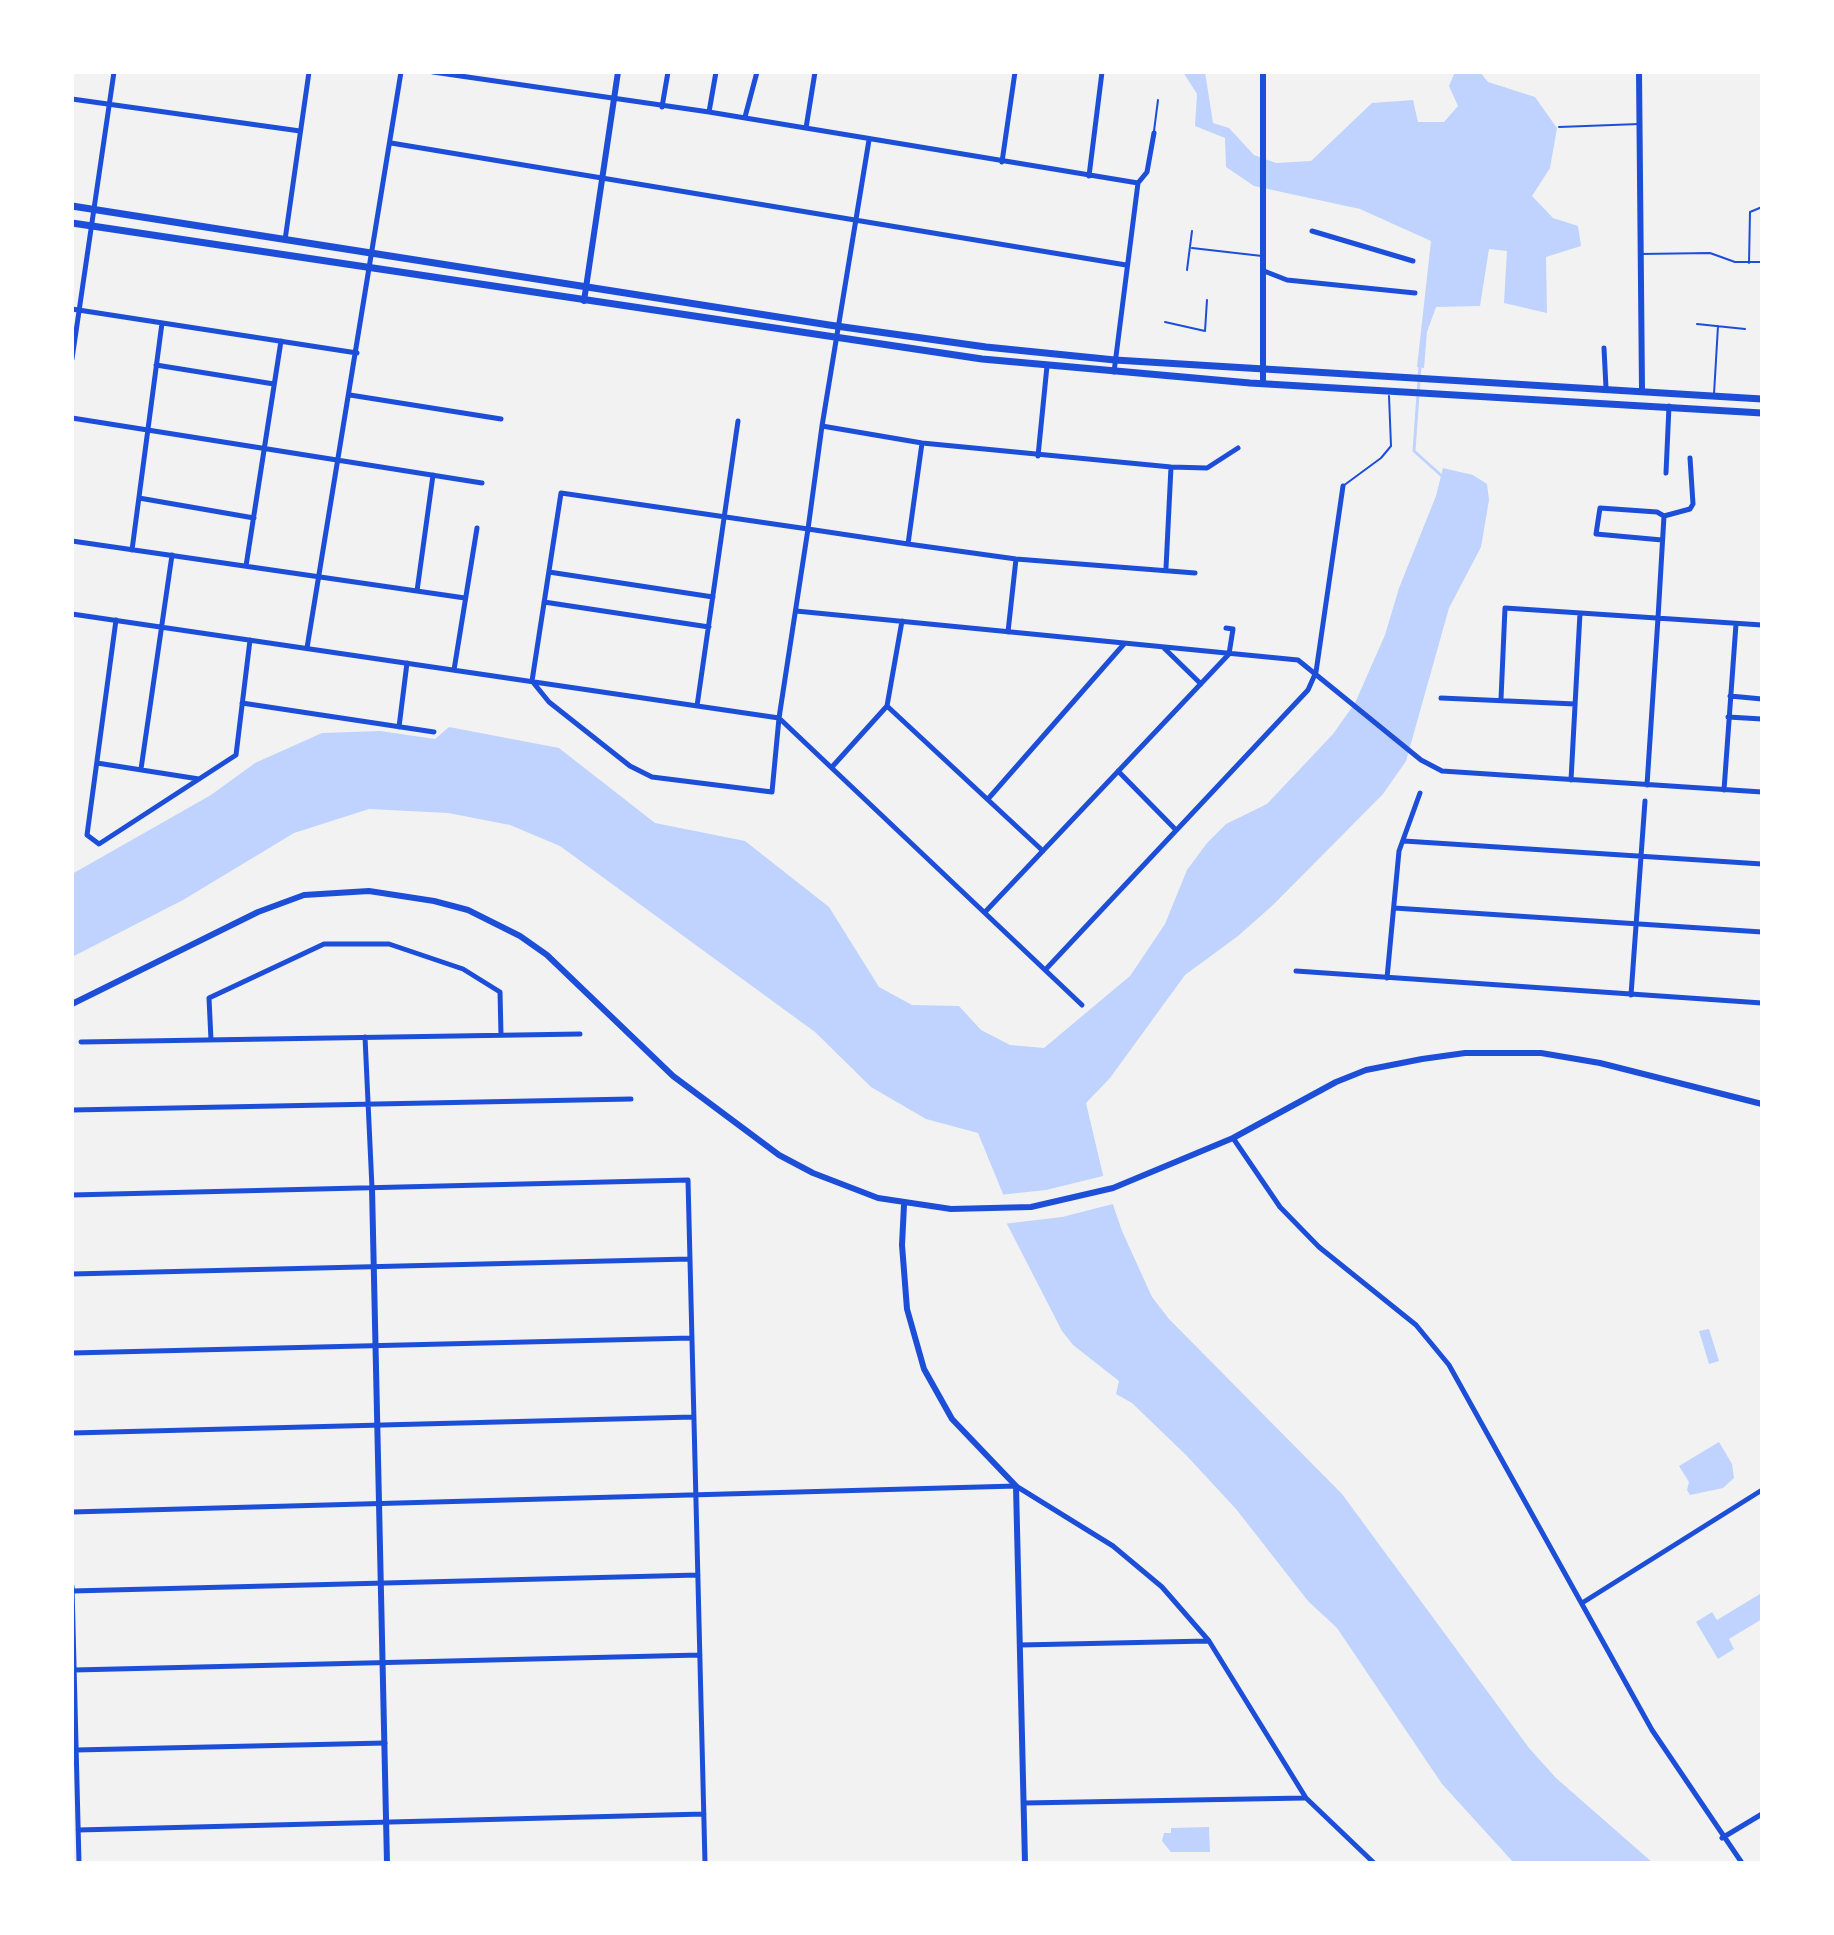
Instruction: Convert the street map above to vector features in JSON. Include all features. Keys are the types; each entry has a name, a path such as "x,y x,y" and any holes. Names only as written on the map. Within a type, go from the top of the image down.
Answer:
{"main road":[{"path":"72,206 840,327 1115,360 1762,399"},
{"path":"72,223 837,340 1047,366 1263,384 1762,413"},
{"path":"1642,390 1643,404"}],"street":[{"path":"72,359 76,310 114,72"},
{"path":"285,240 309,72"},
{"path":"307,648 372,267 401,72"},
{"path":"433,72 616,101 709,112 1138,183"},
{"path":"584,301 618,72"},
{"path":"662,107 668,72"},
{"path":"709,112 716,72"},
{"path":"745,118 757,72"},
{"path":"806,128 815,72"},
{"path":"1002,162 1015,72"},
{"path":"1089,176 1102,72"},
{"path":"1263,72 1263,384"},
{"path":"1639,72 1642,390"},
{"path":"72,99 300,131"},
{"path":"1114,373 1138,183 1147,172 1154,133"},
{"path":"869,140 822,426 808,529 796,611 779,718 772,792 652,777 630,766 549,702 532,681 561,493 808,529 908,544 1016,559 1166,568 1195,573"},
{"path":"391,143 1126,265"},
{"path":"1312,231 1413,261"},
{"path":"1264,271 1287,280 1415,293"},
{"path":"76,310 357,353"},
{"path":"132,550 162,323"},
{"path":"246,566 281,341"},
{"path":"1604,348 1606,388"},
{"path":"156,365 274,384"},
{"path":"1038,456 1047,366"},
{"path":"350,395 501,419"},
{"path":"1666,473 1669,406"},
{"path":"72,418 482,483"},
{"path":"697,706 738,421"},
{"path":"822,426 922,443 1171,467 1207,468 1238,448"},
{"path":"908,544 922,443"},
{"path":"1662,540 1596,534 1600,508 1657,512 1664,516 1690,509 1693,504 1690,458"},
{"path":"1166,568 1171,467"},
{"path":"417,591 433,475"},
{"path":"1047,968 1308,690 1316,672 1343,486"},
{"path":"139,498 254,518"},
{"path":"1647,785 1664,516"},
{"path":"454,670 477,528"},
{"path":"72,541 465,598"},
{"path":"141,769 172,555"},
{"path":"1008,632 1016,559"},
{"path":"549,572 713,597"},
{"path":"544,602 709,627"},
{"path":"1501,699 1505,608 1762,625"},
{"path":"796,611 1298,660 1329,682 1421,760 1442,771 1762,792"},
{"path":"1571,780 1580,613"},
{"path":"72,614 779,718 1047,968 1082,1005"},
{"path":"116,620 87,835 99,844 236,755 250,640"},
{"path":"832,767 887,706 902,621"},
{"path":"1724,790 1736,624"},
{"path":"986,911 1229,654 1233,629 1226,628"},
{"path":"988,799 1125,643"},
{"path":"1162,647 1201,684"},
{"path":"399,727 407,663"},
{"path":"1730,696 1762,699"},
{"path":"1441,698 1575,704"},
{"path":"242,703 434,732"},
{"path":"887,706 1043,851"},
{"path":"1728,717 1762,719"},
{"path":"97,763 199,779"},
{"path":"1118,771 1176,830"},
{"path":"1387,978 1399,851 1420,793"},
{"path":"1631,995 1645,801"},
{"path":"1404,841 1762,864"},
{"path":"72,1004 258,912 304,895 369,891 434,901 468,910 520,936 547,955 673,1076 779,1155 848,1188 904,1205 951,1209 997,1210 1051,1204 1113,1188 1233,1138 1298,1100 1366,1070 1465,1053 1518,1052 1572,1057 1762,1104"},
{"path":"1394,908 1762,932"},
{"path":"211,1040 209,998 324,944 389,944 463,969 500,992 501,1035"},
{"path":"1296,971 1762,1003"},
{"path":"81,1042 580,1034"},
{"path":"365,1037 372,1188 387,1863"},
{"path":"72,1110 631,1099"},
{"path":"1233,1138 1280,1207 1319,1247 1397,1308 1433,1342 1652,1730 1722,1838 1742,1863"},
{"path":"72,1195 688,1180 705,1863"},
{"path":"904,1205 902,1245 907,1309 924,1369 952,1419 1016,1486 1139,1565 1209,1641 1306,1798 1374,1863"},
{"path":"72,1274 689,1259"},
{"path":"72,1353 691,1338"},
{"path":"72,1433 693,1417"},
{"path":"72,1512 1016,1486"},
{"path":"1016,1486 1025,1863"},
{"path":"1582,1603 1762,1490"},
{"path":"79,1863 72,1589 698,1575"},
{"path":"1020,1645 1209,1641"},
{"path":"74,1670 700,1655"},
{"path":"76,1750 385,1743"},
{"path":"1024,1803 1306,1798"},
{"path":"78,1830 704,1814"},
{"path":"1722,1838 1762,1814"}],"lane":[{"path":"1154,133 1158,100"},
{"path":"1559,127 1640,124"},
{"path":"1749,264 1750,212 1762,207"},
{"path":"1187,270 1192,231"},
{"path":"1192,248 1264,256"},
{"path":"1641,254 1710,253 1749,264 1762,262"},
{"path":"1165,322 1205,331 1207,300"},
{"path":"1697,324 1745,329"},
{"path":"1714,395 1718,326"},
{"path":"1343,486 1381,458 1391,446 1389,390"}],"water":[{"path":"1183,72 1205,72 1213,123 1229,128 1254,155 1276,163 1311,161 1372,103 1413,100 1418,122 1444,122 1458,106 1449,86 1455,72 1480,72 1488,82 1535,97 1557,128 1550,168 1532,196 1553,218 1578,226 1581,246 1546,257 1547,313 1504,303 1507,251 1489,249 1480,306 1436,307 1427,332 1424,368 1417,367 1431,241 1360,209 1254,186 1226,167 1225,138 1195,126 1197,94"},
{"path":"1443,468 1473,475 1487,484 1489,500 1481,547 1449,608 1406,761 1383,794 1273,905 1238,936 1185,975 1110,1078 1086,1103 1103,1175 1122,1231 1152,1297 1169,1319 1342,1494 1529,1748 1556,1778 1653,1863 1514,1863 1442,1784 1337,1628 1308,1601 1236,1509 1132,1403 1116,1394 1119,1381 1073,1345 1062,1331 1007,1224 1003,1194 978,1133 926,1119 871,1087 815,1032 560,846 510,825 448,813 369,809 294,833 183,900 72,957 72,874 211,795 255,763 322,733 380,731 435,739 449,727 559,748 655,823 745,841 829,907 879,987 912,1005 959,1006 981,1030 1010,1045 1044,1048 1130,976 1165,924 1187,870 1207,843 1226,824 1267,804 1333,734 1355,703 1385,635 1399,588 1436,496"},
{"path":"1709,1329 1719,1361 1709,1364 1699,1331"},
{"path":"1719,1442 1732,1464 1734,1478 1723,1488 1690,1495 1687,1490 1689,1482 1679,1466"},
{"path":"1760,1594 1762,1619 1729,1639 1734,1649 1718,1659 1696,1622 1712,1612 1717,1620"},
{"path":"1209,1827 1210,1852 1171,1852 1162,1841 1164,1833 1171,1833 1171,1828"}],"pier":[{"path":"1107,1175 1117,1203 1062,1217 1003,1224 999,1195 1046,1190"}],"waterway":[{"path":"1420,366 1414,451 1443,477"}]}
